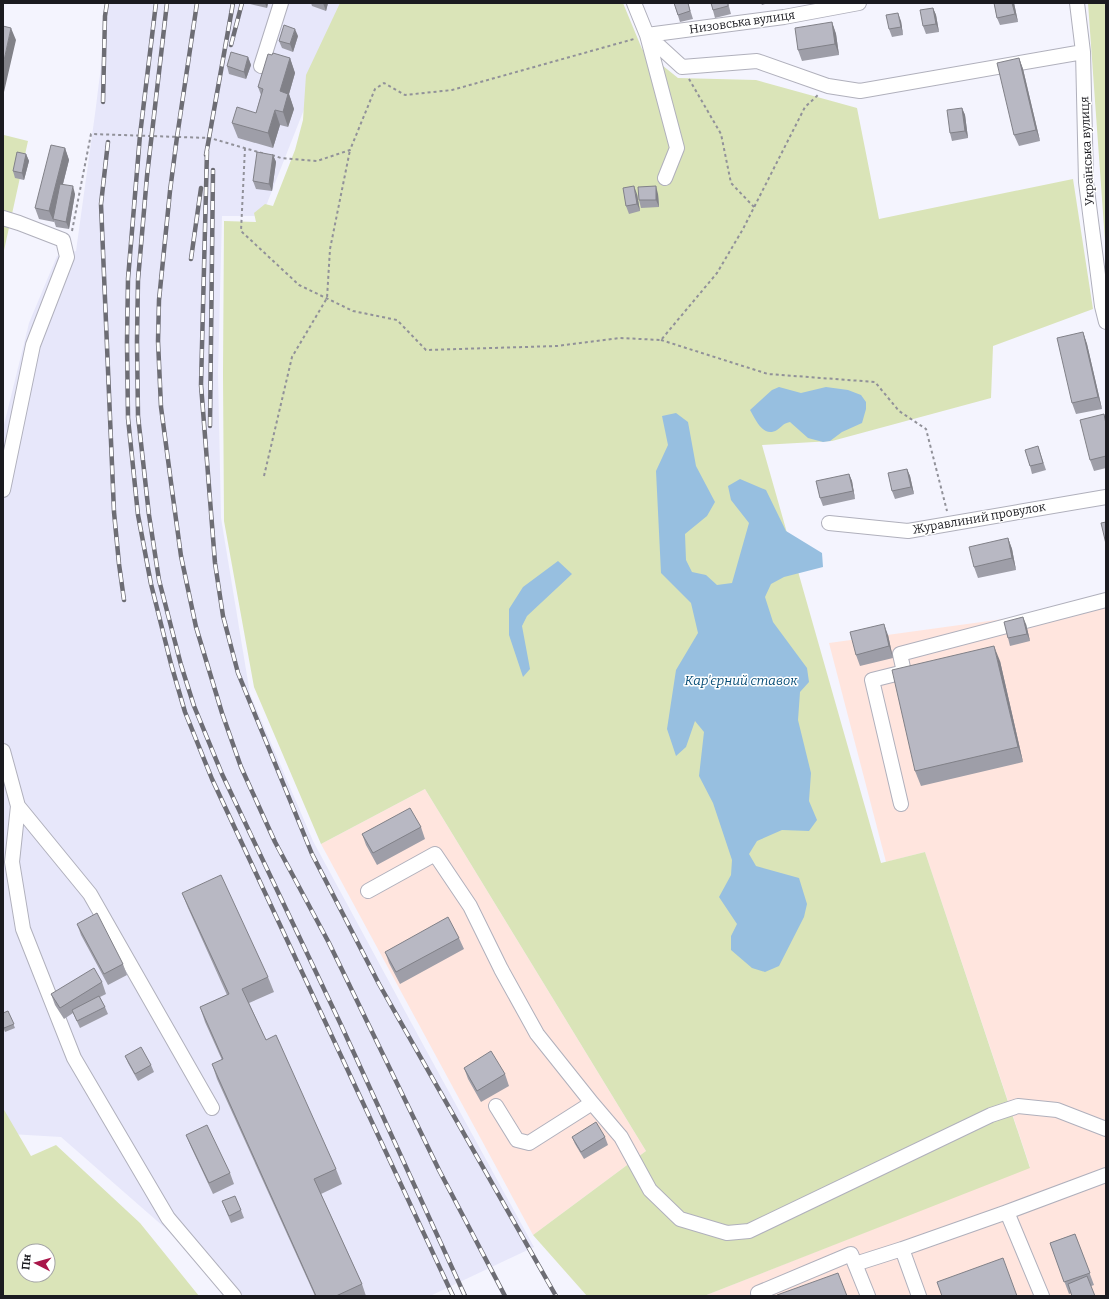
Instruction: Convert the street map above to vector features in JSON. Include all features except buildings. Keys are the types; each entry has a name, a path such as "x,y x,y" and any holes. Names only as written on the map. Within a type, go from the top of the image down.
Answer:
{"street":[{"path":"261,66 281,3"},
{"path":"634,3 647,35 677,148 665,178"},
{"name":"Низовська вулиця","path":"647,35 784,17 859,3"},
{"name":"Українська вулиця","path":"1077,3 1083,52 1086,182 1106,322"},
{"path":"647,35 682,68 757,61 828,86 860,91 1083,52"},
{"path":"3,218 63,240 67,257 33,345 3,490"},
{"name":"Журавлиний провулок","path":"829,523 908,531 1106,497"},
{"path":"901,804 872,680 904,672 900,654 1106,600"},
{"path":"3,751 18,806 12,862 23,929 74,1058 168,1218 234,1296"},
{"path":"18,806 90,894 212,1108"},
{"path":"368,891 435,854 470,906 501,969 537,1034 621,1137 650,1190 680,1219 727,1233 749,1232 991,1115 1018,1106 1057,1110 1106,1129"},
{"path":"496,1106 517,1140 529,1143 592,1103"},
{"path":"855,1264 1008,1212 1106,1175"},
{"path":"1008,1212 1042,1296"},
{"path":"902,1249 919,1296"},
{"path":"759,1296 758,1293 851,1254 868,1296"}],"path":[{"path":"264,476 292,357 327,298 330,249 350,150 375,89 384,83 405,95 452,90 647,35"},
{"path":"682,68 721,134 731,184 754,207"},
{"path":"661,340 717,273 754,207 805,107 828,86"},
{"path":"72,234 91,134 210,138 281,158 317,161 350,150"},
{"path":"245,148 242,231 299,285 353,312 397,320 426,350 556,346 620,338 661,340 768,374 875,382 899,411 926,429 950,524"}],"shaded area":[{"path":"109,3 346,3 262,216 222,216 218,373 221,518 250,694 313,841 534,1247 430,1296 243,1296 61,1137 10,1134 3,1120 3,429 29,323 57,256 76,251"},
{"path":"1106,605 1106,1296 704,1296 1030,1167 925,852 886,862 829,643"},
{"path":"425,789 646,1151 533,1235 321,844"}],"green space":[{"path":"340,3 623,3 642,49 678,78 756,80 857,108 879,219 1073,179 1093,309 993,346 991,398 832,441 762,445 881,863 925,852 1030,1168 704,1296 587,1296 533,1235 646,1151 425,789 321,844 254,687 224,521 224,221 256,222 254,213 265,204 273,206 295,150 303,120 306,75"},
{"path":"1088,3 1106,3 1106,255"},
{"path":"3,136 28,141 3,255"},
{"path":"3,1108 31,1156 56,1145 140,1223 199,1296 3,1296"}],"water":[{"path":"779,387 801,393 826,387 848,390 861,395 866,402 866,409 862,423 842,432 830,441 823,442 808,438 790,422 784,424 777,430 768,432 760,427 750,410 772,390"},
{"name":"Кар'єрний ставок","path":"676,413 688,422 696,466 715,502 707,516 685,534 686,560 692,572 706,575 717,585 732,583 749,523 731,500 728,486 740,479 766,490 786,531 822,553 823,567 784,577 771,584 765,597 773,622 807,668 809,682 800,692 798,720 811,773 809,801 817,820 809,831 782,830 757,841 749,854 756,866 799,878 807,904 804,917 779,966 765,972 752,968 731,950 731,936 737,924 719,897 731,875 732,860 713,803 699,776 704,732 695,721 686,747 676,756 667,729 676,670 698,633 691,603 661,573 656,471 668,445 662,416"},
{"path":"558,561 572,574 527,616 522,626 530,669 523,677 509,635 509,609 523,587"}],"railway":[{"path":"103,102 105,16 107,3"},
{"path":"156,3 140,135 128,279 127,342 128,418 138,515 151,584 171,664 185,712 212,779 453,1296"},
{"path":"167,3 147,176 138,280 137,341 138,416 149,515 159,580 181,665 194,706 222,774 342,1027 465,1296"},
{"path":"197,3 170,191 159,300 158,341 161,407 172,490 181,556 196,627 222,713 241,767 275,842 329,943 439,1170 505,1296"},
{"path":"206,155 233,3"},
{"path":"231,45 242,3"},
{"path":"108,142 101,204 114,512 124,600"},
{"path":"207,151 201,385 215,563 223,616 238,673 312,854 379,984 556,1296"},
{"path":"210,426 213,170"},
{"path":"191,259 201,188"}]}
